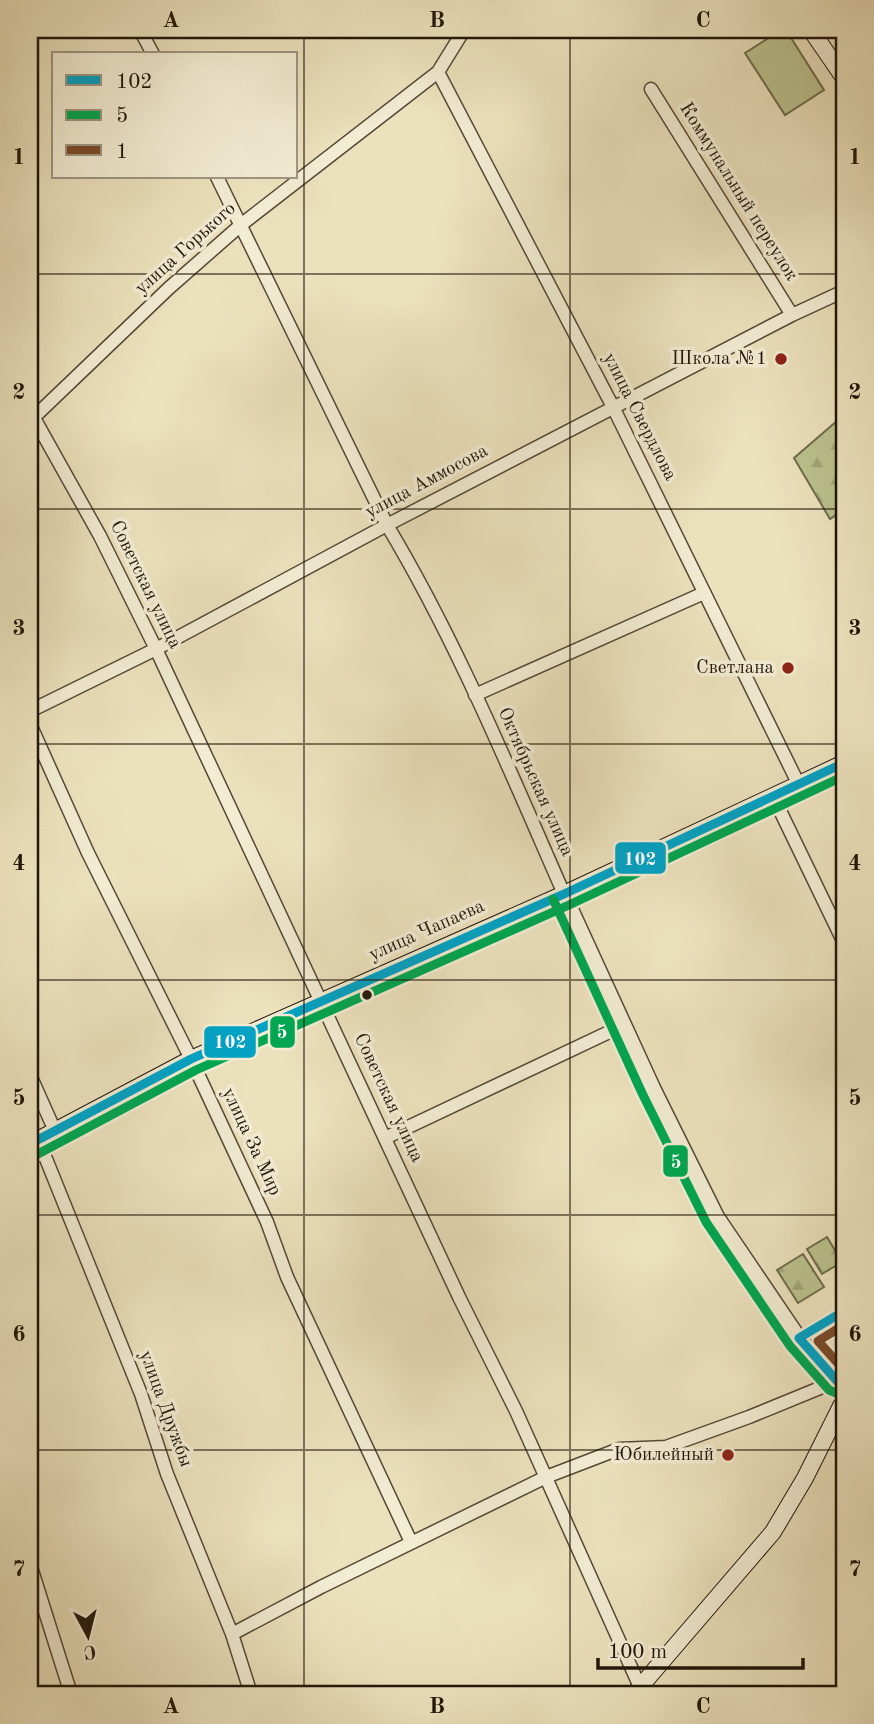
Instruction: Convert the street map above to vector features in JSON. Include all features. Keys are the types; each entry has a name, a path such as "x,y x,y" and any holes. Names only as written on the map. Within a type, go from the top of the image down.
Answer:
{"main road":[{"path":"811,30 844,78"},
{"name":"улица Чапаева","path":"34,1141 191,1059 564,894 844,763"},
{"path":"637,1691 773,1532 805,1478 844,1400"}],"street":[{"path":"140,30 152,52"},
{"name":"улица Горького","path":"32,419 169,288 242,224 438,72 464,30"},
{"name":"улица Свердлова","path":"438,72 613,407 798,783"},
{"name":"Коммунальный переулок","path":"651,89 792,315"},
{"name":"Октябрьская улица","path":"218,178 387,525 418,577 475,695 624,1025 717,1217 799,1338 841,1382"},
{"name":"улица Аммосова","path":"30,711 156,649 613,407 844,291"},
{"name":"Советская улица","path":"32,419 100,536 156,649 546,1477 637,1691"},
{"path":"475,695 704,593"},
{"name":"улица За Мир","path":"30,724 88,853 191,1059 267,1222 287,1277 310,1321 411,1542"},
{"path":"773,796 844,943"},
{"path":"386,1138 624,1025"},
{"path":"30,1075 55,1131"},
{"name":"улица Дружбы","path":"34,1141 141,1394 167,1474 232,1634 251,1694"},
{"path":"232,1634 411,1542 546,1477 619,1449 666,1447 841,1382"},
{"path":"30,1564 71,1694"}],"green space":[{"path":"781,30 786,30 824,90 785,115 745,53"},
{"path":"838,420 844,432 844,510 830,519 794,458"},
{"path":"827,1237 842,1262 822,1274 807,1249"},
{"path":"803,1254 824,1287 798,1303 777,1270"}],"transit line":[{"name":"102","path":"30,1144 191,1059 564,894 844,763"},
{"name":"5","path":"36,1155 196,1070 569,905 844,776"},
{"name":"5","path":"553,899 642,1093 706,1222 790,1346 829,1390 841,1395"},
{"name":"102","path":"844,1311 799,1338 837,1381 844,1383"},
{"name":"1","path":"844,1325 818,1341 844,1370"}],"place":[{"name":"Школа №1","path":"781,359"},
{"name":"Светлана","path":"788,668"},
{"name":"Юбилейный","path":"728,1455"}]}
